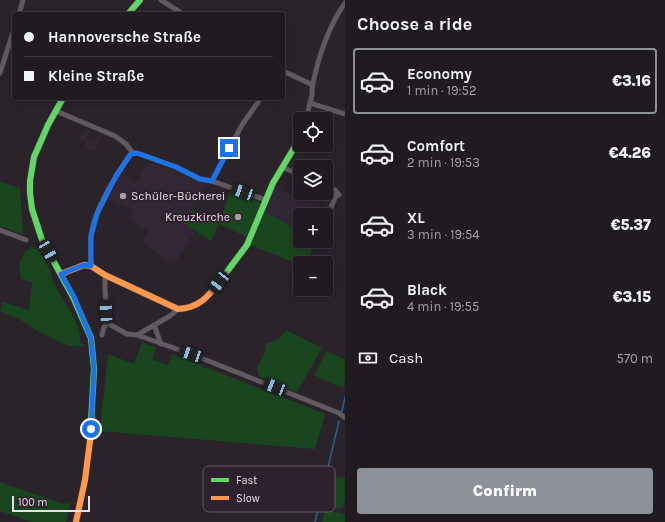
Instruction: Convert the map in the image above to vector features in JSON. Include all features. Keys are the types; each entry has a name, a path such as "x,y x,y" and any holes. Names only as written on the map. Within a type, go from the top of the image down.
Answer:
{"main road":[{"path":"130,12 140,0"},
{"path":"62,100 48,125 34,157 30,181 30,193 32,209 42,240 74,297 91,338 94,369 91,429 81,503 76,522"},
{"path":"61,274 84,265 91,266 106,275 178,309 186,309 198,304 211,292 247,245 273,183 293,150"}],"street":[{"path":"20,12 23,0"},
{"path":"161,0 180,12"},
{"path":"308,112 319,57 331,27 345,3"},
{"path":"0,72 12,35"},
{"path":"285,72 313,85"},
{"path":"212,181 242,125 260,100"},
{"path":"310,103 345,114"},
{"path":"56,111 115,136 126,144 133,153 137,153 176,167 200,179 212,181 266,200"},
{"path":"91,266 91,236 97,214 116,176 129,156 133,153"},
{"path":"282,167 293,172"},
{"path":"332,208 338,194 333,189"},
{"path":"0,230 26,240"},
{"path":"102,335 104,327 107,324 105,289 106,275"},
{"path":"138,335 170,316 178,309"},
{"path":"107,324 127,334 138,335 191,354 339,413 344,417"},
{"path":"154,325 161,344"}],"shaded area":[{"path":"85,128 90,130 86,139 96,143 100,134 102,135 95,151 85,148 87,143 80,140"},
{"path":"148,162 175,170 191,179 207,184 183,223 195,231 174,264 159,255 143,242 149,230 130,221 133,210 108,199 121,174 135,183"},
{"path":"275,188 293,195 293,200 305,200 325,208 293,208 293,227 265,212"},
{"path":"318,200 331,200 330,205"}],"green space":[{"path":"0,182 20,188 23,234 0,226"},
{"path":"230,192 259,202 260,204 247,237 219,224"},
{"path":"192,209 219,224 211,241 183,223"},
{"path":"265,212 293,227 293,248 312,248 310,256 293,256 293,262 251,245"},
{"path":"32,247 38,248 50,270 55,286 74,318 80,334 80,342 84,346 68,346 36,330 21,320 0,311 3,302 29,310 32,282 21,279 19,266 24,253"},
{"path":"286,330 322,348 297,392 259,376 257,368 265,351 266,344 278,340"},
{"path":"142,342 156,348 152,359 168,365 172,354 325,414 315,449 100,431 108,354 134,364"},
{"path":"327,351 345,360 345,378 343,388 314,375"},
{"path":"335,478 345,478 345,498 343,507 339,509 335,508"},
{"path":"0,482 63,504 70,503 66,522 32,522 0,511"},
{"path":"324,512 345,514 345,522 322,522"}],"waterway":[{"path":"342,411 345,397"},
{"path":"328,466 339,421"},
{"path":"315,522 317,512"}],"traffic: fast":[{"path":"130,12 140,0"},
{"path":"62,100 48,125 34,157 30,181 30,193 32,209 42,240 73,297 91,338 94,369 90,441"},
{"path":"220,281 247,245 273,183 293,150"}],"traffic: slow":[{"path":"61,274 84,265 91,266 105,275 178,309 192,306 202,301 220,281"},
{"path":"76,522 85,480 90,441"}],"place":[{"name":"Schüler-Bücherei","path":"123,196"},
{"name":"Kreuzkirche","path":"238,217"}],"route":[{"path":"91,429 94,369 91,338 74,297 61,274 84,265 91,266 91,236 93,225 116,176 131,154 137,153 184,170 192,176 200,179 212,181 229,148"}]}
